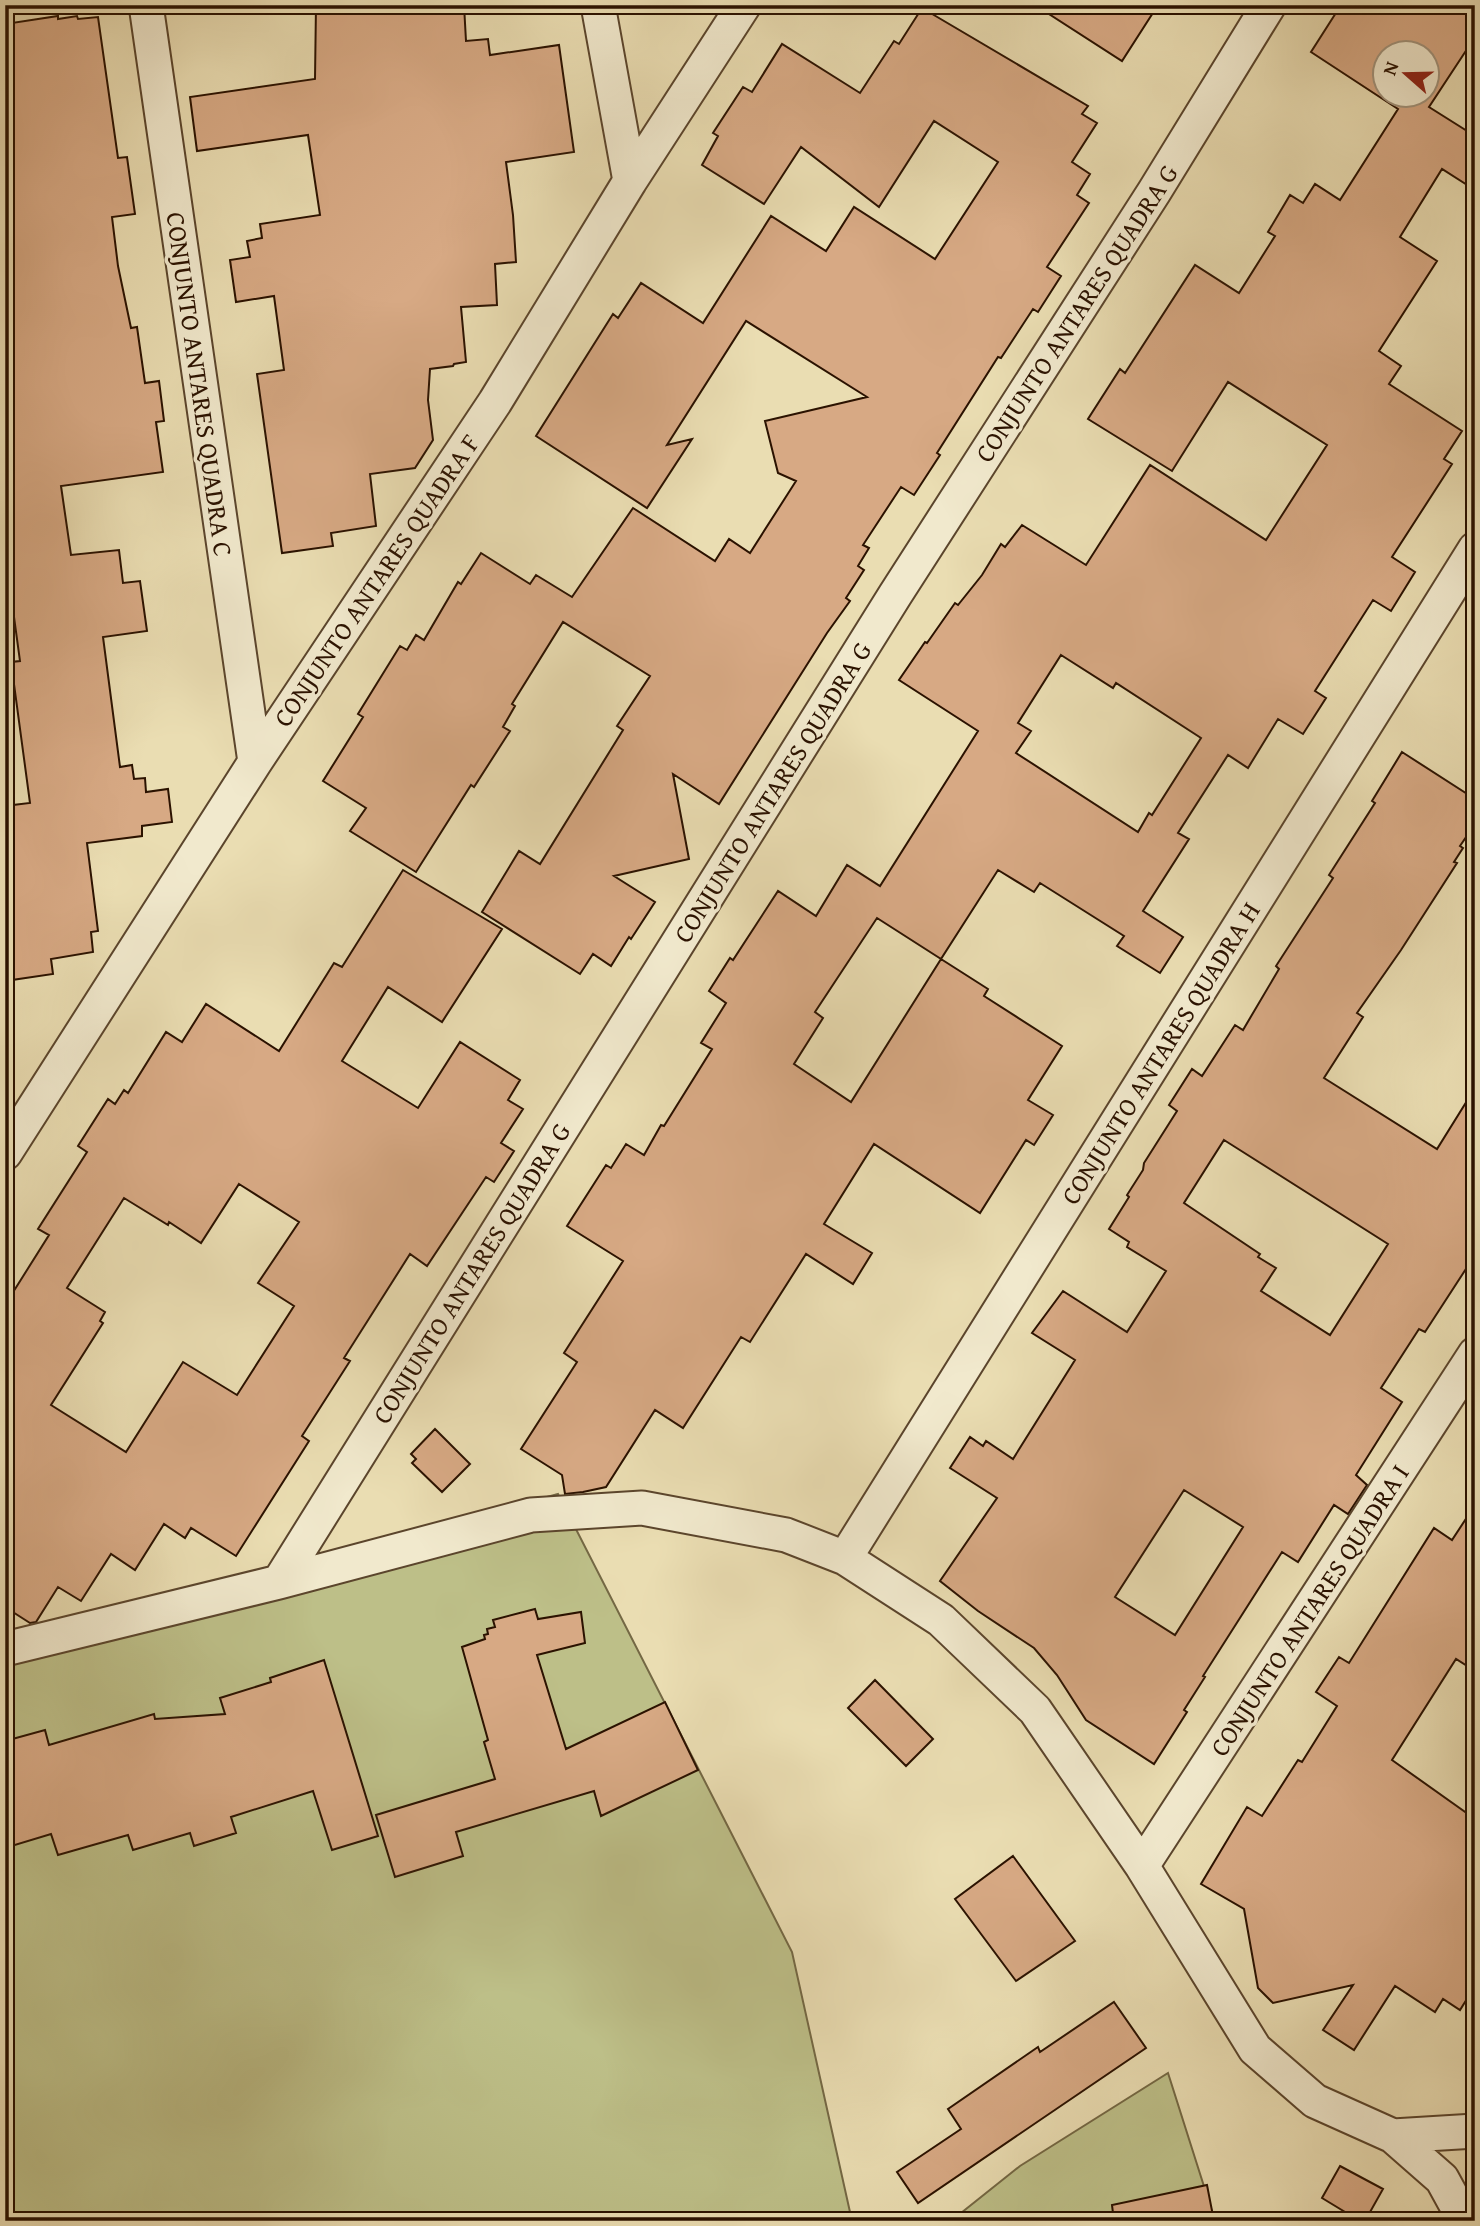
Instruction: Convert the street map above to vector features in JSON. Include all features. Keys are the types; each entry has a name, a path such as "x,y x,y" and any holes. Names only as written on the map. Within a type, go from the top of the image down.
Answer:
{"street":[{"name":"CONJUNTO ANTARES QUADRA C","path":"146,5 254,762"},
{"path":"598,5 630,181"},
{"name":"CONJUNTO ANTARES QUADRA F","path":"5,1153 254,762 495,402 630,181 744,5"},
{"name":"CONJUNTO ANTARES QUADRA G","path":"279,1582 895,595 1154,192 1269,5"},
{"name":"CONJUNTO ANTARES QUADRA H","path":"845,1558 1475,549"},
{"name":"CONJUNTO ANTARES QUADRA I","path":"1142,1866 1475,1354"},
{"path":"5,1649 279,1582 531,1515 642,1508 786,1535 845,1558 941,1620 1035,1710 1142,1866 1255,2049 1315,2101 1393,2136 1442,2179 1465,2221"},
{"path":"1393,2136 1475,2131"}],"green space":[{"path":"558,1494 792,1952 852,2221 5,2221 5,1647"},
{"path":"1168,2073 1215,2221 951,2221 1020,2166"}],"building":[{"path":"316,5 464,5 466,41 488,39 490,55 559,45 574,152 506,162 516,262 495,264 497,305 461,307 466,362 430,369 428,400 433,440 415,468 370,474 376,526 331,533 333,546 282,553 257,374 284,370 274,296 236,302 230,260 250,257 247,241 262,238 260,224 320,215 308,135 197,151 190,97 315,79"},
{"path":"1035,5 1158,5 1122,61"},
{"path":"1341,5 1475,5 1475,37 1442,87 1442,38 1372,38 1372,92 1311,52"},
{"path":"922,8 1088,106 1082,114 1097,123 1072,162 1090,174 1077,195 1089,203 1047,267 1061,276 1038,312 1033,309 1001,358 998,357 937,453 940,455 914,495 901,487 863,545 869,548 858,566 864,570 846,598 850,601 719,804 673,774 689,859 614,876 655,902 611,966 593,954 580,974 482,912 519,851 540,864 623,730 617,726 650,676 563,622 512,704 515,706 503,727 510,731 474,787 471,785 416,872 350,831 366,808 323,781 363,717 358,714 400,646 407,650 416,635 424,640 458,582 461,584 481,553 530,584 536,575 572,597 633,508 715,561 729,539 750,553 796,481 778,473 765,421 867,397 746,321 667,445 692,439 647,508 536,436 613,314 618,318 641,283 703,323 771,216 826,251 854,207 935,259 998,162 934,121 879,207 801,147 764,204 702,165 718,136 713,133 743,87 752,92 782,44 860,93 894,41 899,44"},
{"path":"58,16 58,19 98,17 118,158 127,157 135,214 112,217 118,266 131,328 137,327 145,383 159,381 164,421 156,422 163,472 61,486 71,555 119,550 123,583 140,581 147,631 103,637 120,767 132,765 134,779 145,778 146,792 168,789 172,822 142,826 142,836 87,843 98,931 91,932 93,952 51,959 53,974 5,981 5,806 30,803 11,662 20,661 11,595 5,596 5,24"},
{"path":"1431,108 1475,136 1475,190 1442,169 1400,237 1437,261 1379,351 1401,366 1389,384 1462,431 1444,459 1452,464 1392,557 1415,572 1391,611 1373,600 1315,691 1326,698 1303,734 1278,719 1248,768 1228,755 1178,833 1189,839 1143,911 1183,937 1160,973 1117,946 1124,936 1040,883 1034,892 998,870 941,959 988,989 984,996 1062,1046 1028,1100 1053,1115 1034,1145 1026,1140 980,1213 874,1144 824,1224 872,1253 853,1284 806,1254 750,1342 741,1337 683,1428 655,1410 606,1487 565,1494 562,1475 521,1449 577,1362 564,1353 623,1261 567,1226 606,1165 611,1168 626,1144 644,1155 661,1125 664,1126 712,1049 701,1043 726,1003 709,991 730,958 733,960 778,891 816,916 847,865 880,886 978,731 899,680 955,603 958,605 982,575 1001,544 1005,547 1022,525 1086,565 1150,465 1266,540 1327,445 1228,382 1172,471 1088,419 1120,369 1125,373 1195,265 1239,293 1275,236 1268,232 1290,195 1303,203 1315,184 1340,200 1398,109","holes":["1061,655 1113,688 1116,683 1201,738 1152,815 1149,813 1138,832 1016,753 1031,731 1018,723","877,918 941,959 851,1102 794,1064 823,1018 815,1012"]},
{"path":"1402,752 1475,799 1475,824 1460,846 1463,848 1454,862 1457,863 1357,1013 1363,1017 1324,1078 1437,1149 1475,1088 1475,1255 1425,1332 1419,1329 1381,1388 1402,1402 1356,1475 1367,1485 1348,1514 1334,1505 1298,1562 1282,1552 1203,1676 1205,1677 1184,1710 1187,1712 1154,1764 1086,1720 1057,1675 1034,1648 978,1611 940,1581 997,1498 950,1468 970,1437 983,1446 986,1441 1013,1459 1075,1360 1032,1333 1063,1291 1127,1332 1166,1271 1127,1247 1129,1242 1109,1229 1129,1197 1127,1195 1143,1170 1144,1163 1177,1111 1169,1105 1192,1069 1202,1076 1235,1025 1243,1030 1279,969 1276,966 1333,878 1329,875 1375,803 1372,801","holes":["1224,1140 1388,1244 1330,1335 1261,1291 1276,1268 1258,1257 1260,1254 1184,1203","1184,1490 1243,1527 1175,1635 1115,1597"]},
{"path":"403,870 502,929 442,1022 388,987 342,1061 418,1108 460,1042 520,1080 508,1100 523,1109 501,1143 514,1151 494,1182 486,1177 427,1266 410,1254 344,1358 350,1361 302,1436 309,1441 236,1556 191,1528 185,1538 164,1524 135,1570 111,1554 81,1601 58,1587 36,1622 30,1623 5,1607 5,1305 49,1235 38,1229 87,1152 78,1146 108,1099 115,1104 124,1090 128,1093 166,1032 182,1042 206,1004 279,1051 334,963 342,967","holes":["239,1184 299,1222 258,1283 294,1306 237,1395 183,1362 126,1452 51,1405 103,1323 100,1321 105,1312 67,1288 124,1198 201,1243"]},
{"path":"435,1429 470,1464 442,1492 412,1463 416,1459 411,1454"},
{"path":"1475,1505 1475,1671 1456,1659 1392,1760 1475,1819 1475,1986 1460,2010 1443,1999 1435,2012 1395,1986 1354,2050 1323,2030 1353,1985 1273,2003 1258,1988 1244,1909 1201,1884 1247,1807 1262,1816 1298,1760 1302,1762 1337,1706 1316,1692 1339,1657 1349,1663 1434,1528 1452,1540"},
{"path":"535,1609 538,1619 581,1612 585,1643 537,1655 566,1749 665,1702 698,1770 601,1816 594,1791 456,1832 463,1856 395,1877 376,1815 495,1779 484,1742 488,1740 462,1647 485,1639 487,1629 495,1627 493,1620"},
{"path":"324,1660 378,1836 332,1850 313,1791 231,1817 236,1833 194,1846 190,1833 133,1850 128,1835 58,1855 51,1834 5,1848 5,1741 45,1730 49,1745 154,1714 155,1719 225,1714 220,1698 271,1682 270,1678"},
{"path":"875,1680 933,1739 906,1766 848,1708"},
{"path":"1013,1856 1075,1941 1016,1981 955,1899"},
{"path":"1114,2002 1146,2048 918,2203 897,2172 961,2129 948,2109 1038,2047 1040,2052"},
{"path":"1340,2166 1383,2189 1365,2221 1360,2221 1322,2198"},
{"path":"1207,2185 1214,2221 1114,2221 1112,2205"}]}
